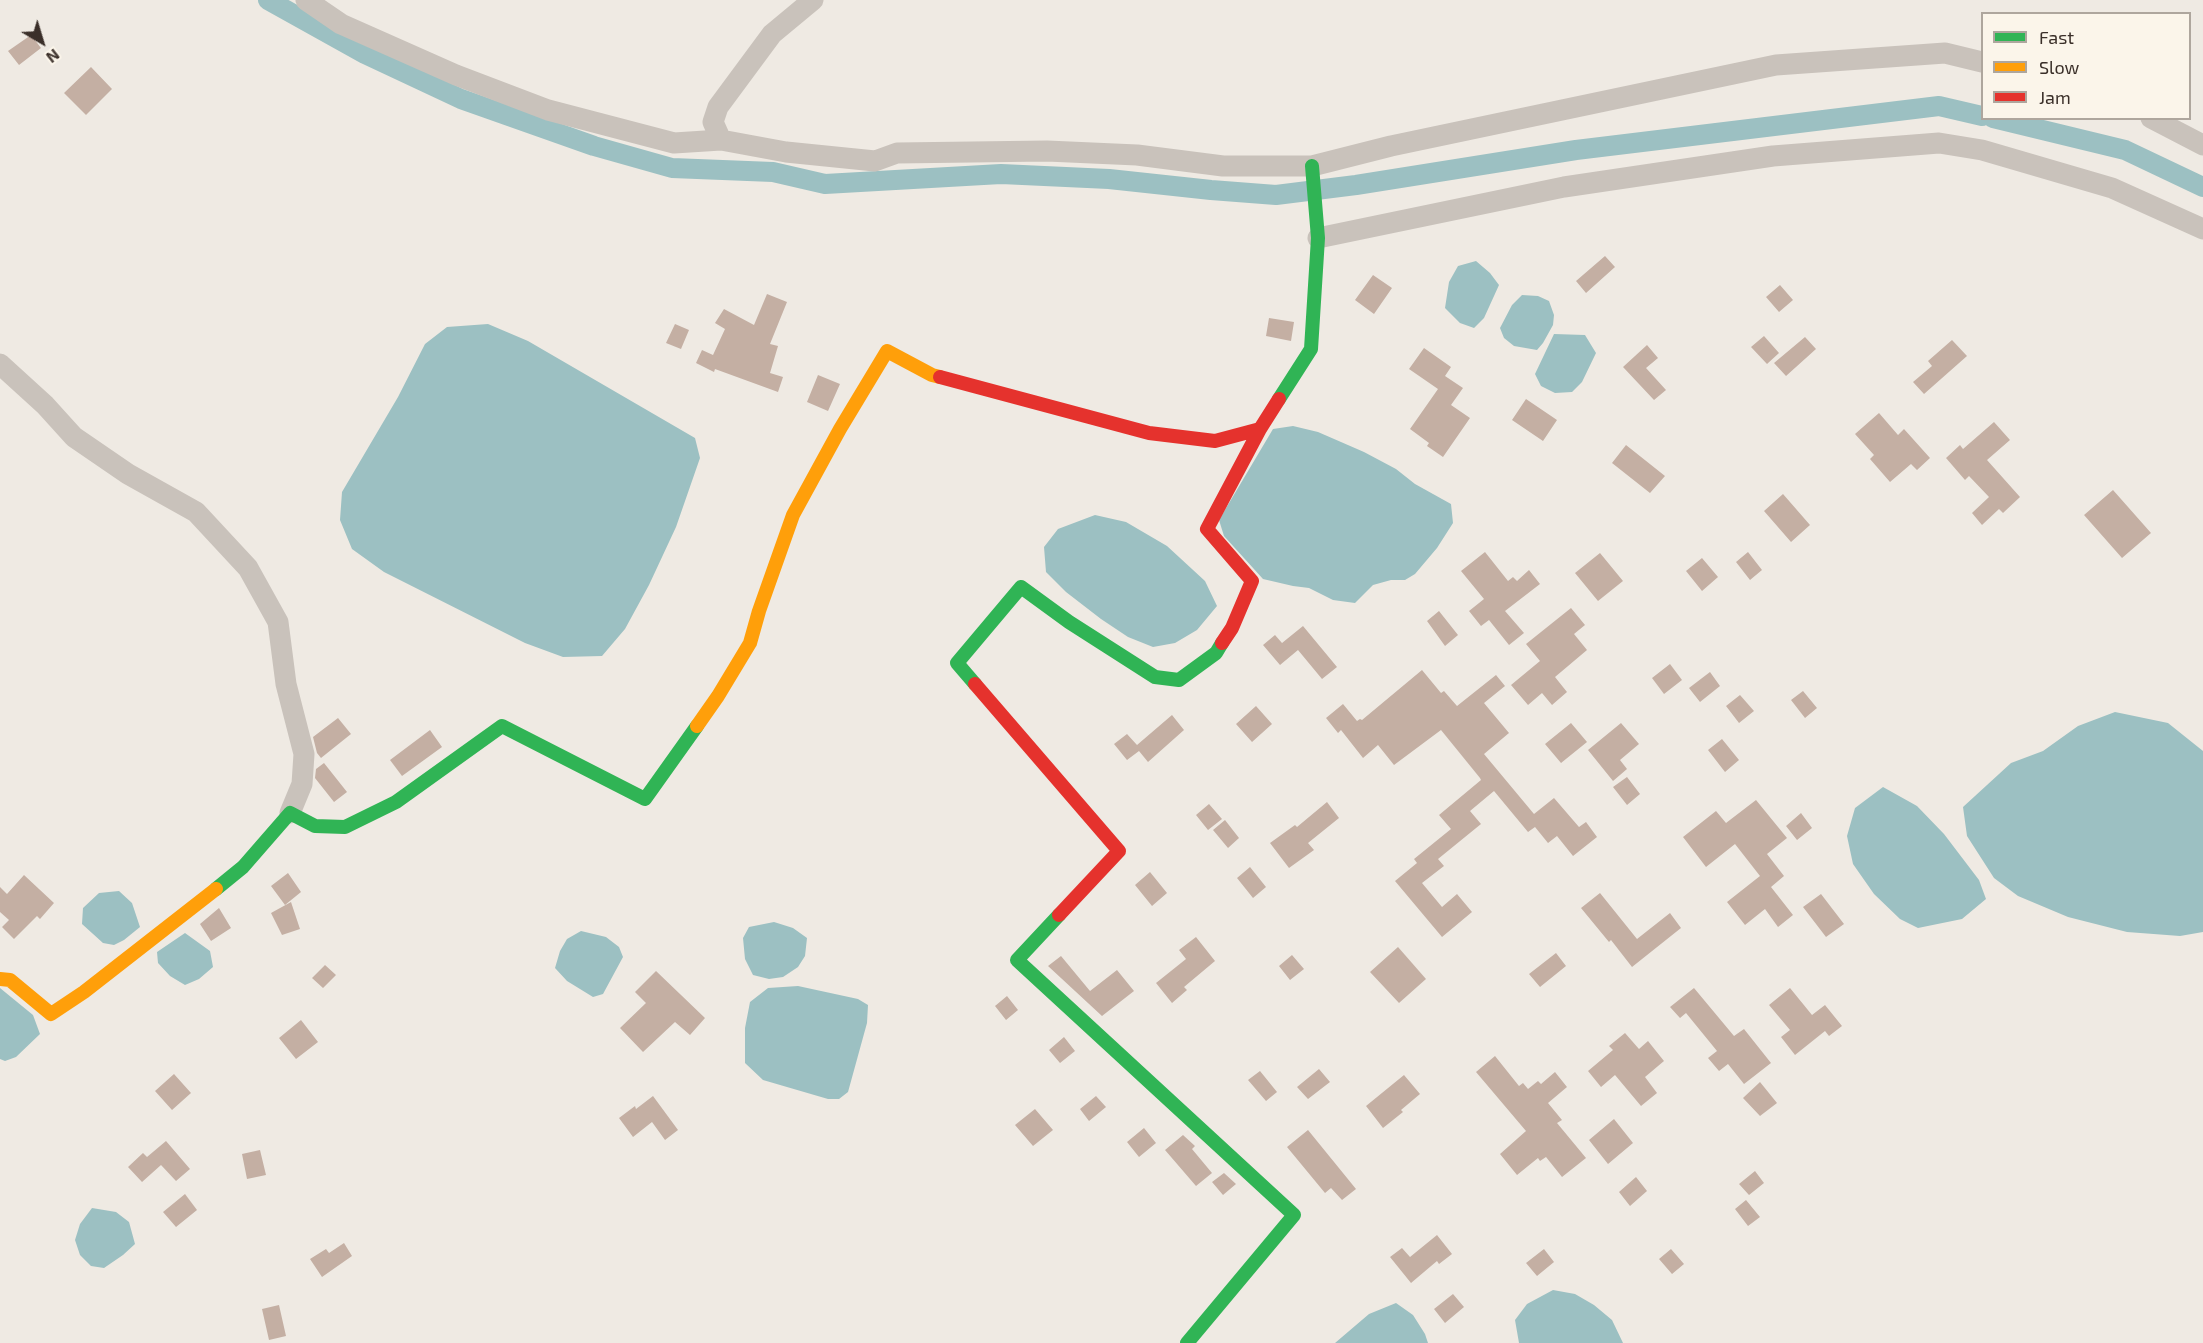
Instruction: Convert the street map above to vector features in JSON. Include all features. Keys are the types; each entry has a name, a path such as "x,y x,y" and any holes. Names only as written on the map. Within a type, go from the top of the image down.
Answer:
{"street":[{"path":"306,0 341,24 456,75 548,110 674,143 721,140 786,152 875,160 897,153 1047,151 1137,155 1223,166 1312,166 1390,146 1776,64 1945,53 1981,62"},
{"path":"721,140 713,122 718,107 772,34 813,0"},
{"path":"2155,120 2203,145"},
{"path":"1318,238 1576,185 1773,156 1939,143 1982,150 2112,188 2203,229"},
{"path":"1187,1343 1294,1215 1017,960 1119,851 957,663 1021,587 1069,622 1155,677 1179,680 1216,653 1232,628 1252,581 1207,529 1260,429 1311,349 1318,238 1312,166"},
{"path":"290,813 315,826 345,827 396,802 502,726 645,799 718,696 750,643 793,515 840,429 887,351 932,375 1149,433 1215,441 1260,429"},
{"path":"0,364 45,405 74,437 129,474 196,512 248,567 278,622 286,684 304,754 302,784 290,813 243,867 176,922 84,992 51,1014 10,981 0,979"}],"water":[{"path":"1476,261 1490,273 1499,285 1484,318 1474,328 1460,323 1445,308 1449,282 1458,266"},
{"path":"1522,295 1538,296 1549,301 1554,315 1553,325 1537,350 1514,346 1504,338 1500,328 1512,305"},
{"path":"488,324 528,341 695,438 700,458 676,527 625,629 602,656 563,657 525,643 384,572 352,549 340,520 342,492 398,397 425,344 447,327"},
{"path":"1554,334 1585,335 1596,353 1582,382 1572,392 1555,393 1541,386 1535,374"},
{"path":"1293,426 1318,432 1364,452 1396,469 1415,484 1451,504 1453,523 1437,548 1415,574 1405,580 1391,580 1373,585 1355,603 1333,600 1309,588 1263,579 1224,536 1219,520 1273,429"},
{"path":"1095,515 1126,522 1167,546 1205,581 1217,606 1197,630 1175,643 1153,647 1128,637 1101,619 1066,592 1046,572 1044,547 1058,529"},
{"path":"2115,712 2168,723 2203,751 2203,932 2180,936 2127,932 2068,917 2018,896 1994,878 1967,836 1963,807 2011,763 2043,751 2078,726"},
{"path":"1883,787 1917,806 1944,834 1979,880 1986,899 1962,919 1918,928 1900,919 1874,894 1853,864 1847,836 1855,808"},
{"path":"119,891 132,903 140,927 114,945 103,943 82,924 83,908 99,893"},
{"path":"774,922 793,928 807,938 805,956 798,967 783,977 769,979 753,975 745,959 743,938 749,927"},
{"path":"581,931 606,937 619,947 623,957 603,994 593,997 567,981 555,968 560,951 567,939"},
{"path":"185,933 210,951 213,967 199,979 185,985 170,976 158,963 157,952"},
{"path":"798,986 858,999 868,1005 867,1023 848,1092 839,1099 828,1099 763,1080 745,1063 745,1028 750,1002 768,988"},
{"path":"0,988 33,1015 40,1034 16,1057 5,1061 0,1059"},
{"path":"92,1208 116,1212 129,1222 135,1244 104,1268 91,1266 80,1255 75,1240 80,1224"},
{"path":"1553,1290 1575,1294 1594,1305 1612,1320 1623,1343 1519,1343 1515,1320 1527,1304"},
{"path":"1396,1303 1413,1315 1428,1343 1335,1343 1369,1314"}],"building":[{"path":"31,35 41,48 19,65 8,51"},
{"path":"91,67 112,89 86,115 64,93"},
{"path":"1605,256 1615,267 1586,293 1576,281"},
{"path":"1373,275 1392,288 1374,314 1355,300"},
{"path":"1780,285 1793,300 1779,312 1766,297"},
{"path":"767,294 787,302 770,344 778,346 770,373 783,377 778,392 715,369 714,372 696,363 702,350 713,355 725,329 715,323 724,309 754,325"},
{"path":"1269,318 1294,322 1291,341 1266,336"},
{"path":"675,324 689,330 681,349 666,343"},
{"path":"1764,336 1779,353 1767,364 1751,347"},
{"path":"1805,337 1816,349 1786,376 1774,363"},
{"path":"1952,340 1967,356 1924,394 1913,382 1932,366 1928,361"},
{"path":"1647,345 1658,358 1646,368 1666,390 1654,400 1623,367"},
{"path":"1424,348 1451,367 1445,376 1463,388 1451,405 1470,418 1443,457 1427,446 1429,443 1410,429 1438,389 1409,369"},
{"path":"818,375 840,384 828,411 807,402"},
{"path":"1526,399 1557,420 1543,441 1512,420"},
{"path":"1879,413 1898,435 1904,429 1930,458 1917,470 1911,464 1890,482 1870,459 1874,455 1855,434"},
{"path":"1994,422 2010,440 1987,460 2020,497 2003,513 1999,509 1982,525 1972,513 1989,497 1969,476 1965,480 1946,458 1960,445 1963,449"},
{"path":"1626,445 1665,476 1650,493 1612,463"},
{"path":"2113,490 2151,533 2122,558 2084,515"},
{"path":"1783,494 1810,525 1791,542 1764,511"},
{"path":"1485,552 1508,581 1513,577 1517,581 1529,570 1540,584 1505,611 1524,633 1509,645 1489,620 1481,626 1469,611 1484,599 1461,571"},
{"path":"1748,552 1762,570 1750,580 1736,562"},
{"path":"1600,553 1623,581 1598,601 1575,573"},
{"path":"1702,558 1718,577 1702,591 1686,571"},
{"path":"1571,608 1585,625 1574,634 1587,650 1555,677 1567,692 1552,705 1542,693 1528,705 1511,685 1540,661 1526,644"},
{"path":"1439,611 1458,635 1445,646 1427,621"},
{"path":"1303,626 1337,667 1322,679 1298,650 1280,665 1263,645 1275,635 1282,643"},
{"path":"1670,664 1682,680 1664,694 1652,678"},
{"path":"1422,670 1441,693 1444,691 1457,706 1496,675 1505,686 1484,703 1509,733 1484,754 1534,814 1554,798 1579,827 1586,822 1597,837 1573,856 1557,836 1548,843 1535,827 1528,832 1494,791 1470,811 1481,824 1438,859 1444,866 1422,883 1442,907 1457,894 1472,912 1442,937 1395,881 1417,863 1414,859 1451,829 1439,815 1481,780 1480,778 1441,730 1394,765 1378,745 1363,758 1341,730 1338,733 1326,718 1343,704 1357,721 1362,720"},
{"path":"1710,672 1720,686 1700,702 1689,688"},
{"path":"1803,691 1817,708 1805,718 1791,700"},
{"path":"1740,695 1754,711 1739,723 1726,706"},
{"path":"1256,706 1272,724 1252,742 1236,724"},
{"path":"1172,715 1184,730 1148,762 1139,751 1127,760 1114,744 1127,734 1137,745"},
{"path":"338,718 351,734 321,758 317,753 313,737"},
{"path":"1571,723 1587,742 1561,763 1545,744"},
{"path":"1621,723 1639,744 1620,760 1627,769 1613,781 1588,750"},
{"path":"430,730 442,747 402,776 390,760"},
{"path":"1722,739 1739,760 1725,772 1708,750"},
{"path":"324,763 347,792 334,802 315,778 316,769"},
{"path":"1627,777 1640,794 1627,805 1613,787"},
{"path":"1756,800 1787,838 1767,854 1784,876 1771,887 1793,915 1778,927 1765,909 1745,925 1727,902 1760,876 1735,844 1706,867 1683,837 1716,811 1726,823"},
{"path":"1327,802 1339,818 1308,843 1314,850 1289,868 1270,843 1295,825 1297,827"},
{"path":"1209,804 1222,819 1208,830 1196,815"},
{"path":"1801,813 1812,828 1797,840 1786,826"},
{"path":"1225,820 1239,838 1228,848 1213,830"},
{"path":"1250,867 1266,887 1253,898 1237,878"},
{"path":"1150,872 1167,893 1152,906 1135,885"},
{"path":"288,873 301,892 285,905 271,886"},
{"path":"24,875 54,903 40,919 37,916 14,939 2,927 9,920 0,912 0,887 7,894"},
{"path":"1600,893 1637,939 1670,913 1681,928 1632,967 1581,908"},
{"path":"1821,894 1844,924 1826,937 1803,907"},
{"path":"291,902 300,929 282,935 271,913"},
{"path":"219,908 231,928 211,941 200,924"},
{"path":"1196,937 1215,961 1184,987 1187,990 1172,1003 1156,983 1186,959 1179,950"},
{"path":"1398,947 1426,979 1399,1003 1370,972"},
{"path":"1556,953 1566,966 1540,987 1529,974"},
{"path":"1292,955 1304,969 1290,980 1279,966"},
{"path":"1061,956 1090,991 1117,970 1134,991 1102,1016 1048,966"},
{"path":"325,965 336,975 323,988 312,978"},
{"path":"656,971 705,1018 690,1035 675,1022 643,1052 620,1028 646,1003 635,992"},
{"path":"1694,988 1734,1036 1744,1029 1771,1063 1744,1084 1728,1064 1719,1071 1708,1058 1717,1051 1686,1013 1680,1018 1670,1007"},
{"path":"1790,988 1812,1015 1825,1005 1842,1026 1829,1036 1825,1031 1795,1055 1781,1037 1790,1030 1769,1005"},
{"path":"1007,996 1018,1010 1006,1020 995,1006"},
{"path":"301,1020 318,1042 296,1059 279,1038"},
{"path":"1625,1033 1639,1049 1648,1041 1664,1061 1645,1077 1657,1093 1641,1106 1615,1075 1601,1087 1588,1071 1613,1050 1609,1046"},
{"path":"1064,1037 1075,1051 1060,1063 1049,1050"},
{"path":"1495,1056 1519,1086 1523,1083 1528,1089 1538,1081 1541,1084 1555,1072 1567,1087 1548,1103 1562,1120 1557,1123 1586,1158 1562,1177 1546,1157 1540,1161 1538,1158 1517,1175 1500,1154 1526,1131 1476,1072"},
{"path":"1319,1069 1330,1082 1308,1099 1297,1087"},
{"path":"1260,1071 1277,1092 1266,1101 1248,1080"},
{"path":"174,1074 191,1093 172,1110 155,1091"},
{"path":"1404,1075 1420,1094 1383,1128 1366,1106"},
{"path":"1760,1082 1777,1103 1760,1116 1743,1098"},
{"path":"653,1096 678,1130 665,1140 652,1122 633,1137 619,1118"},
{"path":"1096,1096 1106,1107 1089,1121 1080,1109"},
{"path":"1035,1109 1053,1130 1033,1146 1015,1125"},
{"path":"1614,1119 1633,1143 1608,1164 1589,1140"},
{"path":"1144,1128 1156,1143 1139,1157 1127,1142"},
{"path":"1308,1130 1356,1189 1342,1200 1331,1188 1325,1193 1287,1147"},
{"path":"1183,1135 1195,1146 1192,1149 1212,1173 1196,1186 1165,1150"},
{"path":"166,1141 190,1169 176,1181 161,1165 142,1182 128,1167 143,1153 147,1157"},
{"path":"260,1150 266,1175 247,1179 242,1154"},
{"path":"1755,1171 1764,1183 1749,1195 1739,1184"},
{"path":"1224,1173 1236,1184 1223,1195 1212,1182"},
{"path":"1636,1177 1647,1191 1630,1206 1619,1192"},
{"path":"185,1194 197,1210 176,1227 163,1212"},
{"path":"1746,1200 1760,1217 1748,1226 1735,1209"},
{"path":"1437,1235 1452,1254 1439,1264 1437,1261 1411,1283 1390,1257 1402,1248 1410,1257"},
{"path":"344,1243 352,1256 322,1277 310,1259 326,1249 329,1253"},
{"path":"1544,1249 1554,1262 1537,1276 1526,1263"},
{"path":"1671,1249 1684,1264 1672,1274 1659,1259"},
{"path":"1453,1294 1464,1307 1445,1323 1434,1309"},
{"path":"279,1305 286,1336 269,1340 262,1309"}],"waterway":[{"path":"268,0 365,54 461,99 594,146 672,168 773,172 825,184 1001,174 1109,179 1276,195 1356,185 1576,150 1939,106 1981,116"},
{"path":"2001,120 2125,150 2203,187"}],"traffic: fast":[{"path":"1279,399 1311,349 1318,238 1312,166"},
{"path":"975,684 957,663 1021,587 1069,622 1155,677 1179,680 1216,653 1222,643"},
{"path":"216,889 243,867 290,813 315,826 345,827 396,802 502,726 645,799 697,726"},
{"path":"1059,915 1017,960 1294,1215 1187,1343"}],"traffic: slow":[{"path":"697,726 750,643 793,515 840,429 887,351 940,377"},
{"path":"0,979 10,980 51,1014 84,992 216,889"}],"traffic: jam":[{"path":"940,377 1149,433 1215,441 1260,429 1279,399"},
{"path":"1222,643 1232,628 1252,581 1207,529 1260,429"},
{"path":"975,684 1119,851 1059,915"}]}
